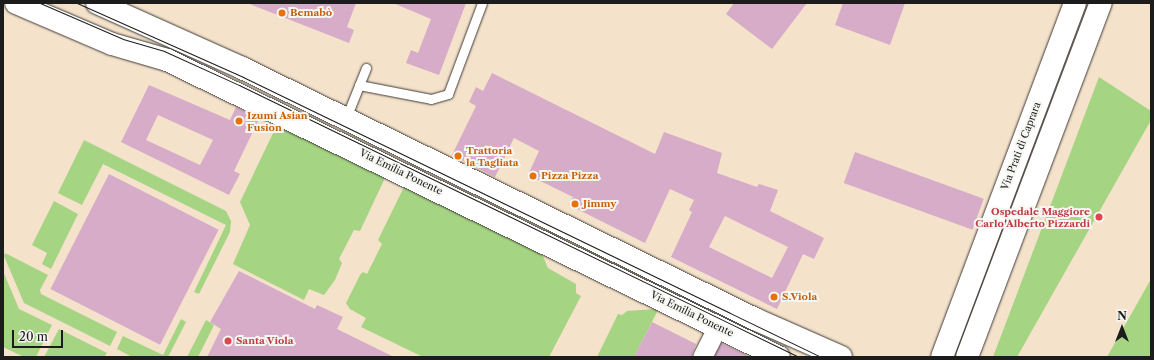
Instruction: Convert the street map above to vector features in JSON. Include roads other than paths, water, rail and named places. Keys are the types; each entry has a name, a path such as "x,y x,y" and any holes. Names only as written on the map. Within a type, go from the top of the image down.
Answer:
{"main road":[{"name":"Via Emilia Ponente","path":"16,3 112,44 167,60 779,357"},
{"path":"97,3 346,118 755,319 841,357"},
{"name":"Via Prati di Caprara","path":"942,357 1075,3"},
{"path":"967,357 1101,3"}],"street":[{"path":"702,357 717,327"}],"lane":[{"path":"359,85 430,100 448,94 482,3"},
{"path":"346,118 366,68"}],"tram line":[{"path":"40,3 123,39 164,51 239,85 799,357"},
{"path":"77,3 243,77 821,357"}],"place":[{"name":"Bemabò","path":"282,13"},
{"name":"Izumi Asian Fusion","path":"239,121"},
{"name":"Trattoria la Tagliata","path":"458,156"},
{"name":"Pizza Pizza","path":"533,176"},
{"name":"Jimmy","path":"575,204"},
{"name":"Ospedale Maggiore Carlo Alberto Pizzardi","path":"1099,217"},
{"name":"S.Viola","path":"774,297"},
{"name":"Santa Viola","path":"228,341"}]}
